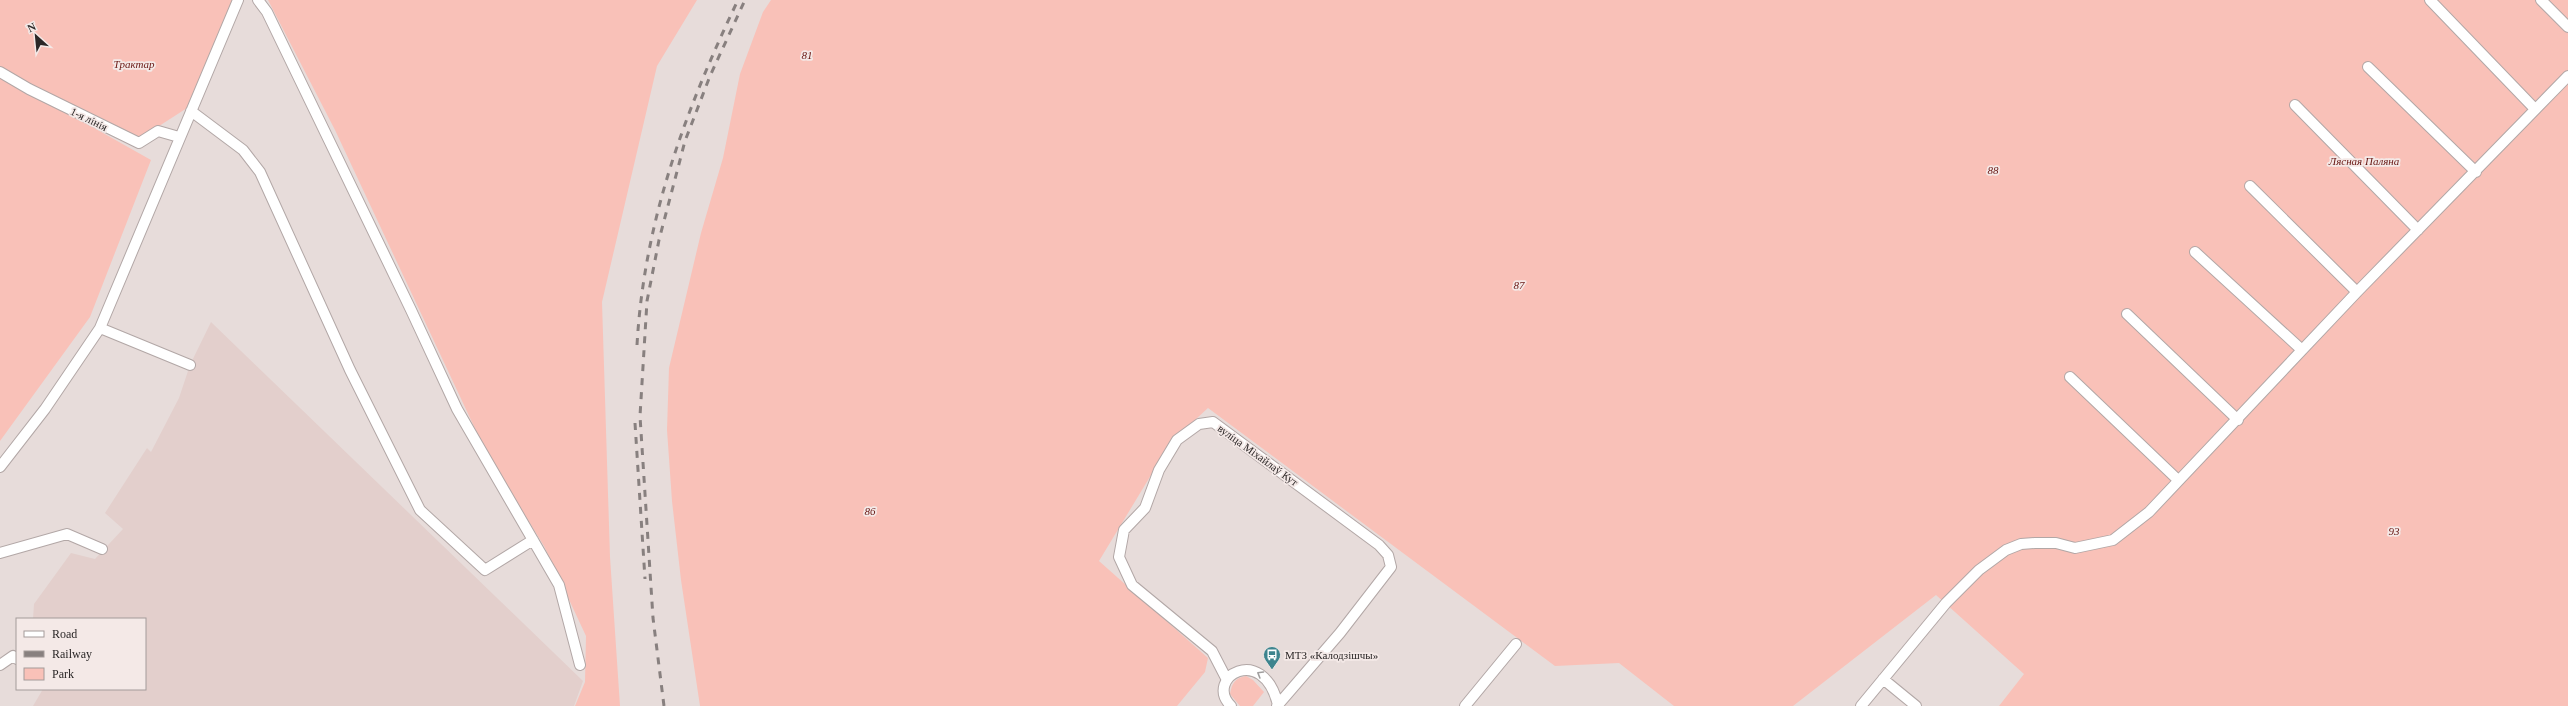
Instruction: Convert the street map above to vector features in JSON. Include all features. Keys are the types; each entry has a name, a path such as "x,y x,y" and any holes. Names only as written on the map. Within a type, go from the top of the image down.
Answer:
{"street":[{"path":"0,467 45,409 100,328 179,137 238,0"},
{"path":"258,0 276,31 457,409 559,585 580,665"},
{"path":"2430,0 2535,109"},
{"path":"2541,0 2568,27"},
{"path":"2368,67 2476,172"},
{"name":"1-я лінія","path":"0,72 29,89 139,143 158,131 179,137"},
{"path":"1861,706 1916,636 1962,586 2006,550 2021,544 2056,543 2075,548 2113,540 2149,512 2178,480 2238,420 2357,292 2476,172 2568,76"},
{"path":"2295,105 2418,230"},
{"path":"190,111 243,150 260,172 350,370 420,510 485,570 532,540"},
{"path":"2250,186 2357,292"},
{"path":"2195,252 2302,350"},
{"path":"2127,314 2238,420"},
{"path":"100,328 190,365"},
{"path":"2070,377 2178,480"},
{"name":"вуліца Міхайлаў Кут","path":"1227,680 1212,651 1132,585 1119,556 1124,530 1145,508 1159,470 1177,440 1199,424 1213,422 1379,545 1388,554 1391,567 1343,629 1277,705"},
{"path":"0,553 67,534 102,549"},
{"path":"1465,706 1516,644"},
{"path":"0,665 13,656 16,658"},
{"path":"1231,706 1223,695 1223,687 1227,680 1242,669 1261,674 1273,688 1277,705"},
{"path":"1883,679 1916,706"}],"shaded area":[{"path":"211,322 583,681 574,706 33,706 42,690 146,690 146,618 33,618 34,604 71,553 95,559 123,529 105,513 147,448 151,452 179,398 190,365"}],"green space":[{"name":"Трактар","path":"0,0 234,0 187,108 139,139 31,85 0,67"},
{"path":"268,0 697,0 657,66 602,302 610,557 620,706 575,706 585,682 586,636 544,546 486,452 335,130"},
{"path":"771,0 2568,0 2568,706 1999,706 2024,674 1936,595 1793,706 1674,706 1619,663 1555,666 1208,408 1171,442 1099,561 1208,658 1205,672 1177,706 700,706 681,580 672,501 667,430 669,368 701,233 723,158 740,74 763,12"},
{"path":"0,75 151,160 90,317 0,441"},
{"path":"1246,676 1253,680 1264,692 1253,706 1240,706 1230,694 1235,682 1239,678"}],"railway":[{"path":"637,345 641,299 648,254 670,168 701,83 738,0"},
{"path":"664,706 653,618 640,416 647,301 659,240 685,141 710,76 745,0"},
{"path":"635,423 645,579"}],"place":[{"name":"МТЗ «Калодзішчы»","path":"1272,670"}],"park label":[{"name":"81","path":"807,55"},
{"name":"Лясная Паляна","path":"2364,161"},
{"name":"88","path":"1993,170"},
{"name":"87","path":"1519,285"},
{"name":"86","path":"870,511"},
{"name":"93","path":"2394,531"}]}
